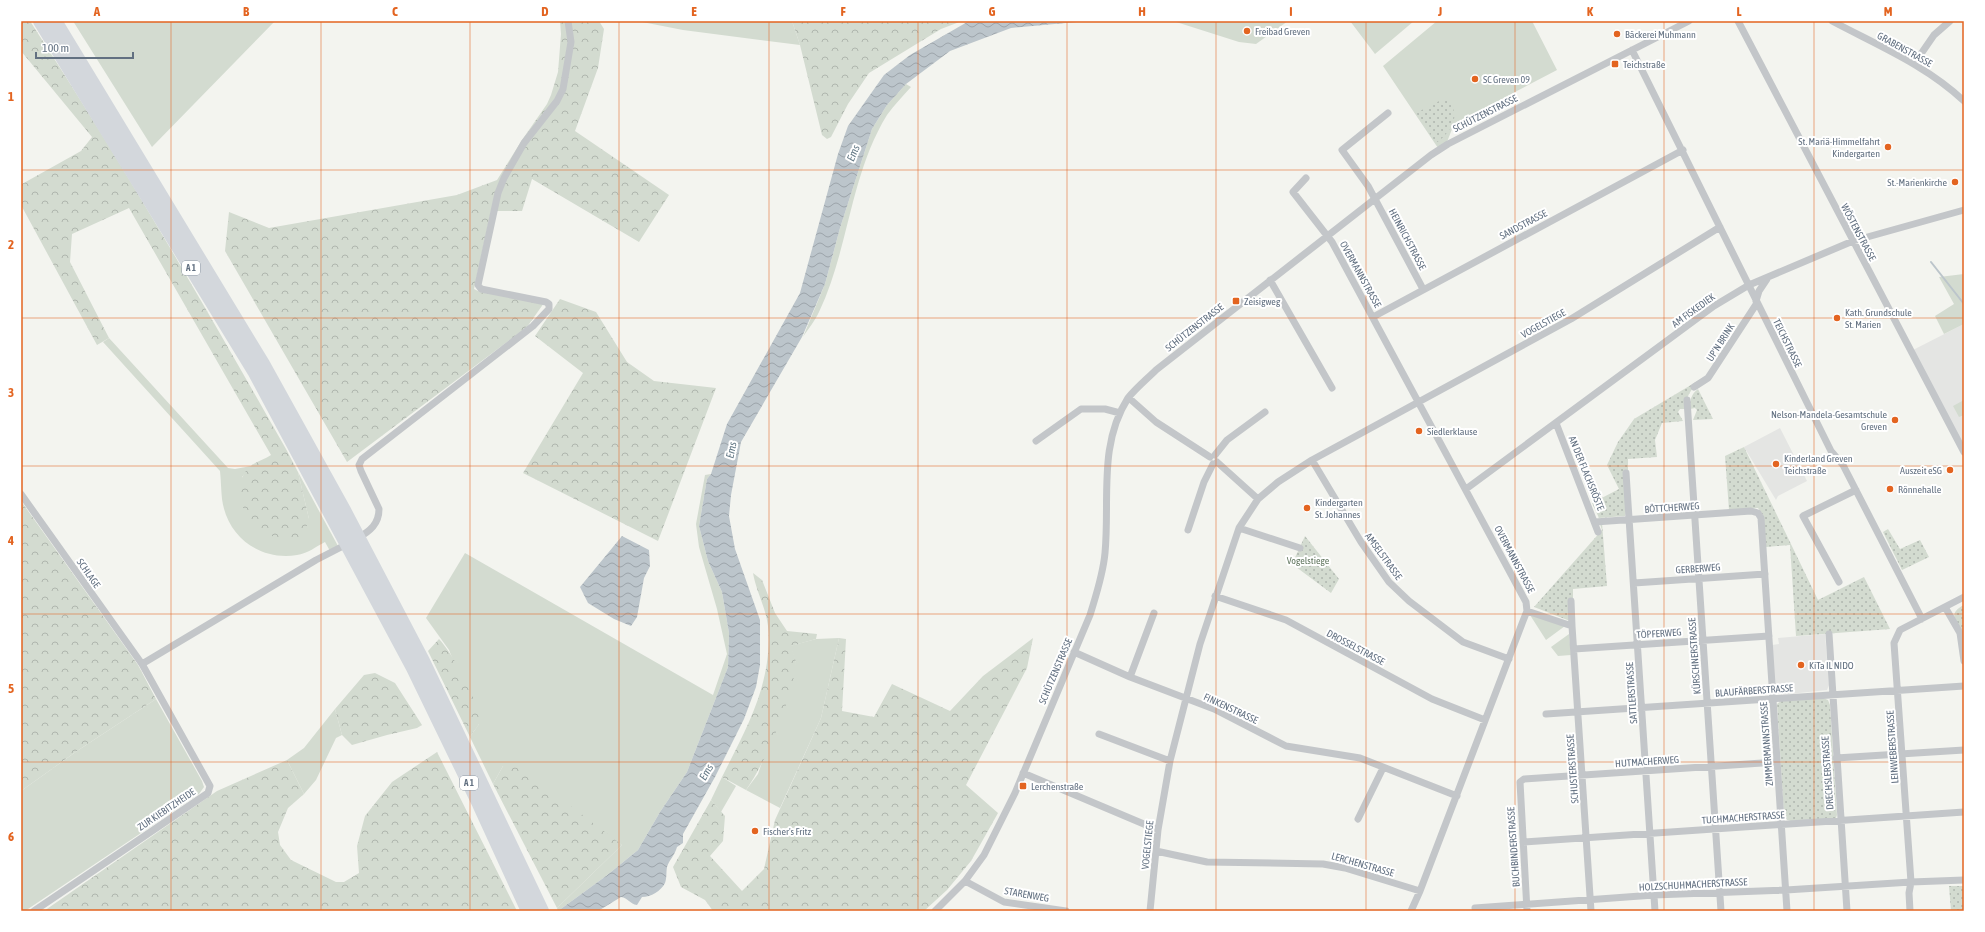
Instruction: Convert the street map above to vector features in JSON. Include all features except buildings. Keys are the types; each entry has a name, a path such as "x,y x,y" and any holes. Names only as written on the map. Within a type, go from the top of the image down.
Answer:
{"highway":[{"name":"A 1","path":"40,21 254,371 340,515"},
{"name":"A 1","path":"55,21 263,364 418,665 479,804 529,901 542,911"}],"street":[{"path":"142,664 316,560 371,530 379,515 379,508 361,471 359,465 362,459 533,326 546,314 549,304 546,302 481,289 478,285 498,193 504,178 524,143 557,101 563,89 571,42 568,21"},
{"name":"SCHÜTZENSTRASSE","path":"935,911 965,881 984,855 1023,773 1090,615 1103,569 1105,552 1108,453 1114,426 1129,398 1156,370 1327,235 1448,144 1689,21"},
{"name":"WÖSTENSTRASSE","path":"1738,21 1964,452"},
{"name":"GRABENSTRASSE","path":"1832,21 1914,64 1947,86 1964,101"},
{"path":"1914,64 1934,35 1950,21"},
{"name":"TEICHSTRASSE","path":"1632,50 1683,150 1756,302 1831,451 1843,465 1922,619"},
{"name":"HEINRICHSTRASSE","path":"1388,113 1342,150 1375,198 1423,289"},
{"name":"SANDSTRASSE","path":"1373,317 1683,150"},
{"path":"1306,178 1293,192 1327,235"},
{"name":"AM FISKEDIEK","path":"1466,489 1714,306 1749,285 1853,241 1964,210"},
{"name":"VOGELSTIEGE","path":"1150,911 1158,830 1170,761 1184,698 1215,596 1239,528 1258,499 1278,482 1312,460 1571,319 1720,227"},
{"name":"OVERMANNSTRASSE","path":"1327,235 1522,593 1527,611"},
{"name":"UP'N BRINK","path":"1694,387 1708,378 1756,302 1761,288 1769,277"},
{"path":"1270,280 1332,388"},
{"path":"1129,398 1156,422 1214,460 1258,499"},
{"name":"KÜRSCHNERSTRASSE","path":"1687,400 1721,911"},
{"path":"1036,441 1081,409 1105,409 1120,413"},
{"path":"1188,530 1204,482 1214,460 1228,440 1265,412"},
{"name":"AN DER FLACHSRÖSTE","path":"1556,423 1598,532"},
{"name":"AMSELSTRASSE","path":"1312,460 1360,542 1389,582 1408,601 1463,642 1509,660"},
{"name":"SATTLERSTRASSE","path":"1626,473 1655,911"},
{"path":"1839,582 1803,516 1856,490"},
{"name":"SCHLAGE","path":"21,494 142,664"},
{"name":"BÖTTCHERWEG","path":"1595,522 1750,511"},
{"name":"ZIMMERMANNSTRASSE","path":"1750,511 1758,513 1761,518 1787,911"},
{"path":"1239,528 1300,548"},
{"name":"GERBERWEG","path":"1634,583 1765,574"},
{"name":"DROSSELSTRASSE","path":"1215,596 1286,620 1432,699 1485,720"},
{"name":"LEINWEBERSTRASSE","path":"1910,911 1909,893 1911,882 1894,643 1900,630 1964,597"},
{"name":"SCHUSTERSTRASSE","path":"1571,601 1591,911"},
{"path":"1945,607 1960,633 1964,661"},
{"path":"1411,911 1457,796 1527,611 1572,626"},
{"path":"1130,677 1154,613"},
{"name":"DRECHSLERSTRASSE","path":"1829,634 1846,911"},
{"name":"TÖPFERWEG","path":"1574,649 1769,636"},
{"name":"FINKENSTRASSE","path":"1074,652 1130,677 1214,709 1286,746 1360,758 1457,796"},
{"name":"ZUR KIEBITZHEIDE","path":"34,911 208,793 210,786 142,664"},
{"name":"BLAUFÄRBERSTRASSE","path":"1546,714 1898,692 1964,686"},
{"path":"1099,734 1170,761"},
{"path":"1836,758 1964,750"},
{"name":"HUTMACHERWEG","path":"1520,782 1524,779 1777,762"},
{"path":"1358,819 1383,768"},
{"path":"1023,773 1158,830"},
{"name":"BUCHBINDERSTRASSE","path":"1520,782 1527,908"},
{"name":"TUCHMACHERSTRASSE","path":"1523,842 1964,812"},
{"name":"LERCHENSTRASSE","path":"1156,851 1207,862 1323,864 1345,868 1420,891"},
{"path":"1911,882 1964,880"},
{"name":"STARENWEG","path":"965,881 1004,902 1066,911"},
{"name":"HOLZSCHUHMACHERSTRASSE","path":"1475,908 1527,908 1590,900 1654,895 1786,890 1845,885 1911,882"}],"shaded area":[{"path":"1964,324 1964,442 1962,443 1913,350"},
{"name":"Kinderland Greven Teichstraße","path":"1780,428 1807,481 1778,496 1776,500 1744,447"},
{"name":"KiTa IL NIDO","path":"1825,634 1829,685 1827,690 1778,694 1775,689 1772,645 1779,644 1778,638"}],"green space":[{"path":"21,21 30,21 97,127 193,287 286,449 298,472 309,519 303,537 285,542 265,533 254,526 249,520 240,495 242,478 252,465 271,455 129,208 72,234 70,262 109,338 97,345 21,205 22,184 81,151 92,137 21,51"},
{"path":"73,21 275,21 152,147"},
{"path":"560,21 599,21 604,29 598,68 575,131 669,195 639,242 532,179 522,211 491,211 474,289 544,303 527,327 347,462 225,251 229,212 269,228 457,195 497,180 547,104 551,95 558,72 561,34"},
{"path":"637,21 792,21 800,45 683,30"},
{"path":"792,21 962,21 941,29 869,73 848,104 831,137 827,139 822,135 800,45"},
{"name":"Freibad Greven","path":"1173,21 1288,21 1256,44 1239,42"},
{"path":"1350,21 1414,21 1375,54"},
{"path":"1437,21 1532,21 1557,70 1454,124 1447,142 1438,148 1383,66"},
{"path":"906,84 911,87 887,115 865,162 829,288 817,315 803,337 825,284 840,228 872,129 887,105"},
{"path":"1447,97 1454,111 1454,120 1450,129 1436,143 1416,113"},
{"path":"1964,274 1964,324 1944,334 1935,316 1954,304 1939,277"},
{"path":"560,299 596,312 627,362 654,381 716,388 658,541 523,473 583,373 535,336"},
{"path":"109,338 228,468 235,469 251,466 242,477 309,519 298,472 338,546 330,551 325,542 304,553 283,556 258,550 238,535 225,513 222,499 220,471 103,342"},
{"path":"1706,376 1691,390 1687,398 1685,409 1680,409 1678,412 1683,421 1662,423 1655,440 1657,457 1628,459 1625,516 1599,518 1592,503 1619,489 1607,465 1618,442 1634,419"},
{"path":"1698,389 1713,419 1693,420 1697,410 1695,408 1690,409 1691,400 1692,395"},
{"path":"1964,400 1964,415 1959,417 1953,406"},
{"path":"1744,447 1818,600 1864,577 1890,629 1796,636 1790,545 1766,547 1763,515 1758,508 1729,510 1725,456"},
{"path":"711,474 707,479 699,526 708,561 722,592 729,633 728,667 687,772 660,812 638,850 606,876 558,911 557,908 622,845 503,766 493,784 470,737 479,724 449,650 426,618 465,553 713,695 727,654 717,609 699,547 696,524 705,475"},
{"path":"21,501 138,665 156,699 77,751 21,791"},
{"path":"1602,523 1607,586 1573,589 1573,598 1569,599 1570,621 1534,607 1602,530 1600,524"},
{"path":"1888,529 1900,549 1920,540 1929,557 1902,570 1883,532"},
{"name":"Vogelstiege","path":"1305,536 1339,579 1331,593 1292,564"},
{"path":"753,573 762,580 775,613 787,631 817,634 816,639 791,646 796,663 790,694 770,747 746,790 722,777 756,705 766,667 768,626"},
{"path":"1964,605 1964,636 1956,623 1954,615 1959,608"},
{"path":"1530,615 1565,626 1546,640"},
{"path":"1569,634 1571,655 1558,656 1551,647"},
{"path":"839,638 821,718 780,808 746,790 758,774 796,662 790,646 816,639"},
{"path":"839,638 846,639 842,711 874,717 892,684 950,711 983,676 1033,638 1027,668 966,785 998,813 971,861 947,890 924,911 713,911 705,900 681,887 673,867 711,800 725,816 723,841 710,856 742,891 764,869 775,820 821,718"},
{"path":"439,639 458,667 477,706 479,724 470,737 428,651"},
{"path":"375,673 395,683 422,725 417,728 352,745 342,735 335,709 364,675"},
{"path":"1823,698 1828,700 1830,705 1837,815 1836,818 1787,820 1784,815 1777,704 1781,701"},
{"path":"156,699 204,787 199,794 25,911 21,911 21,791 77,751"},
{"path":"335,709 342,735 336,738 316,780 304,794 287,760 304,748"},
{"path":"437,752 517,911 44,911 217,791 287,760 304,794 288,808 278,832 280,845 291,860 336,882 344,882 359,873 357,846 365,816 392,782"},
{"path":"503,766 521,768 622,845 557,908 493,784"},
{"path":"722,777 736,786 721,812 711,800"},
{"path":"1949,886 1964,886 1964,911 1951,911"}],"water":[{"name":"Ems","path":"969,21 1088,21 1011,28 950,51 906,84 887,105 872,129 840,228 825,284 802,337 741,442 731,495 729,516 735,549 760,620 760,665 756,687 744,719 715,777 683,834 683,843 677,847 668,864 666,881 661,889 652,895 642,897 637,905 621,897 598,911 558,911 606,876 638,850 660,812 687,772 728,667 729,633 722,592 708,561 699,526 707,479 711,474 727,424 800,293 838,154 848,126 884,75 910,55"},
{"path":"622,536 649,550 650,566 644,578 637,617 631,626 614,619 588,603 580,587"}],"waterway":[{"path":"1931,262 1964,304"},
{"path":"1962,911 1964,907"}],"place":[{"name":"Freibad Greven","path":"1247,31"},
{"name":"Bäckerei Muhmann","path":"1617,34"},
{"name":"Teichstraße","path":"1615,64"},
{"name":"SC Greven 09","path":"1475,79"},
{"name":"St. Mariä-Himmelfahrt Kindergarten","path":"1888,147"},
{"name":"St.-Marienkirche","path":"1955,182"},
{"name":"Zeisigweg","path":"1236,301"},
{"name":"Kath. Grundschule St. Marien","path":"1837,318"},
{"name":"Nelson-Mandela-Gesamtschule Greven","path":"1895,420"},
{"name":"Siedlerklause","path":"1419,431"},
{"name":"Kinderland Greven Teichstraße","path":"1776,464"},
{"name":"Auszeit eSG","path":"1950,470"},
{"name":"Rönnehalle","path":"1890,489"},
{"name":"Kindergarten St. Johannes","path":"1307,508"},
{"name":"KiTa IL NIDO","path":"1801,665"},
{"name":"Lerchenstraße","path":"1023,786"},
{"name":"Fischer's Fritz","path":"755,831"}]}
